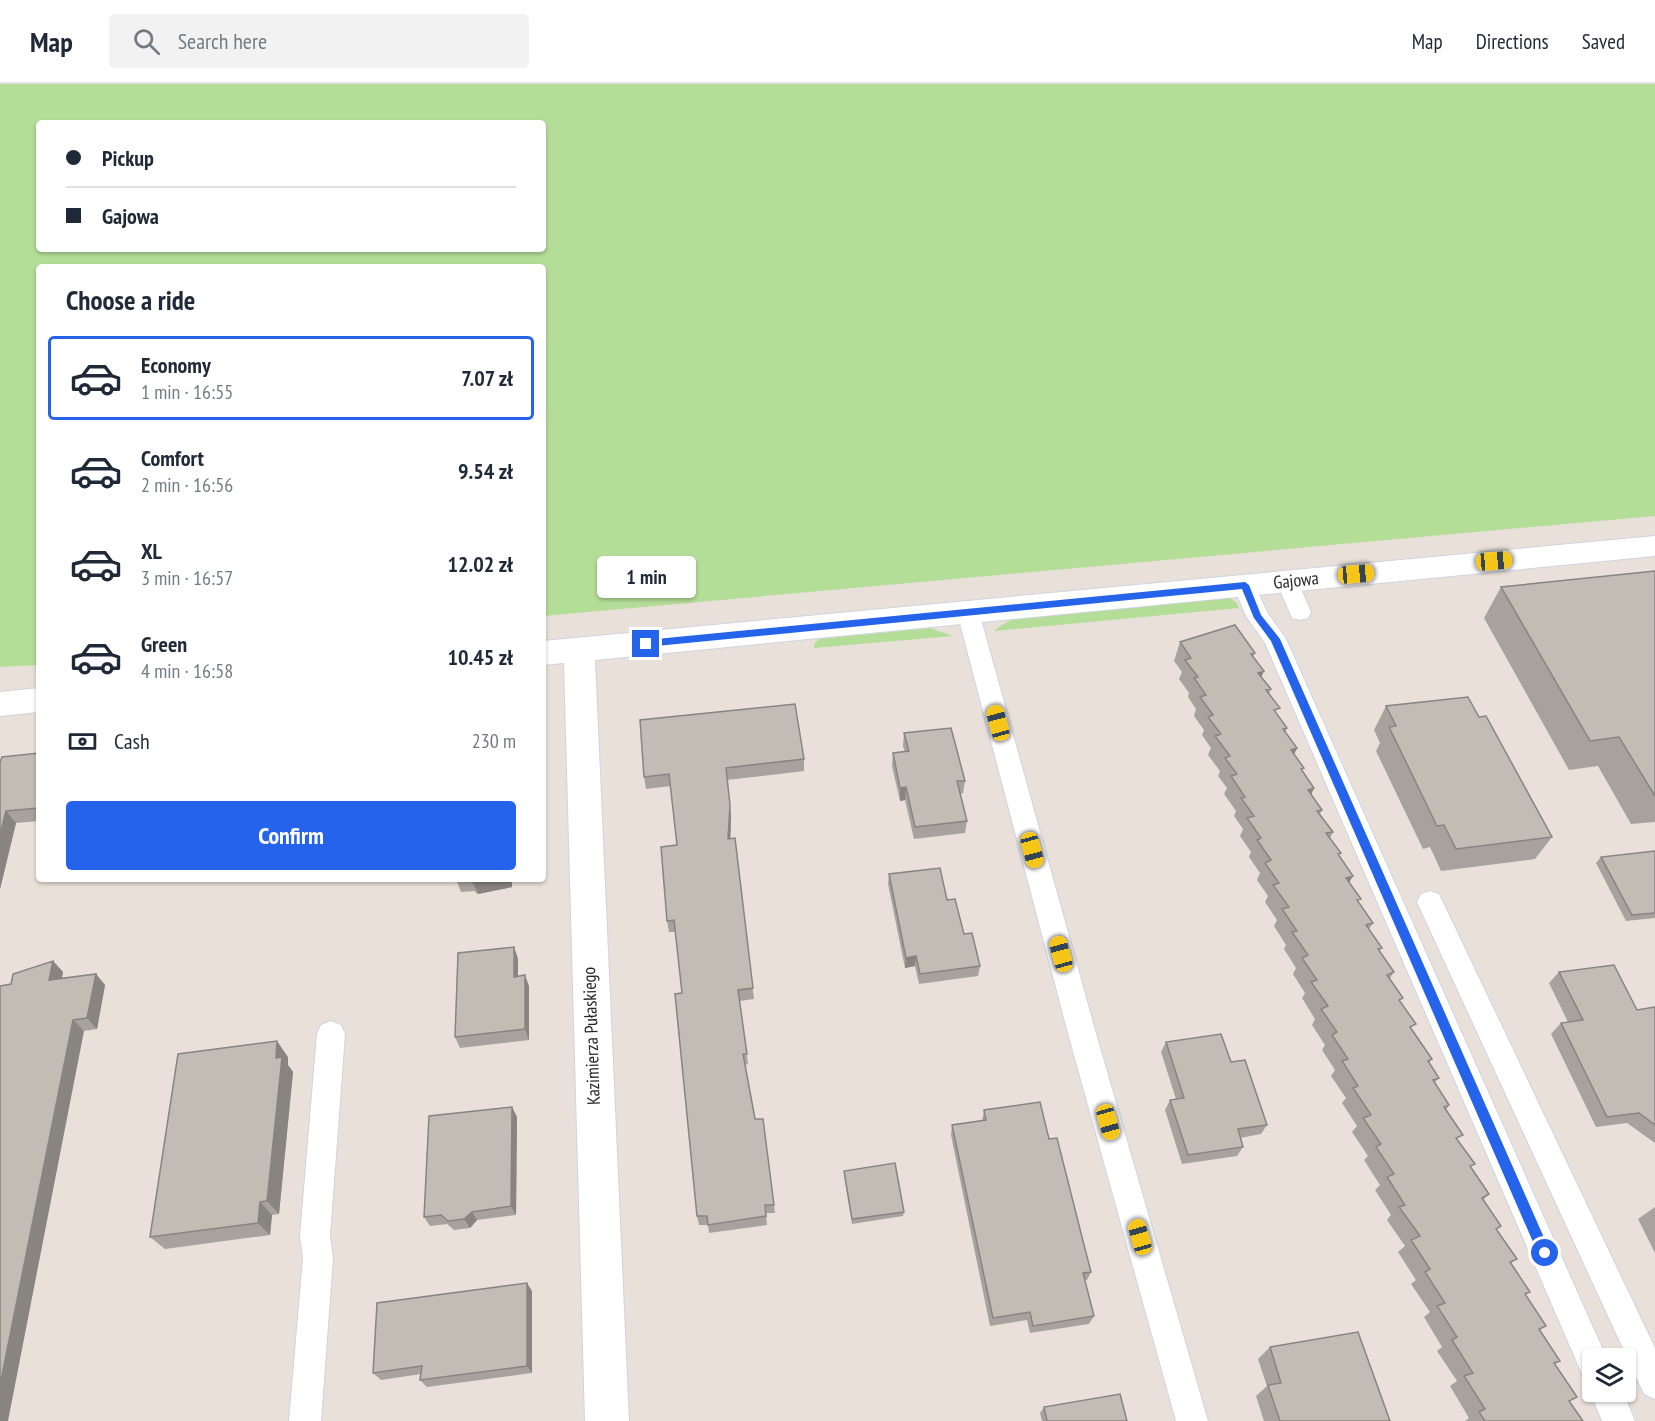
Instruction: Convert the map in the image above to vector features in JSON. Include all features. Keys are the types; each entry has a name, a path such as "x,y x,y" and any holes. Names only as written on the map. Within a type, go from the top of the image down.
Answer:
{"street":[{"name":"Gajowa","path":"561,652 1655,546"},
{"name":"Kazimierza Pułaskiego","path":"561,652 592,1055 607,1421"},
{"path":"0,704 36,700"}],"lane":[{"path":"1287,581 1300,612"},
{"path":"1245,585 1257,616 1275,639 1280,650 1586,1348"},
{"path":"968,612 1074,1004 1192,1421"},
{"path":"1430,902 1655,1383"},
{"path":"305,1421 318,1258 315,1236 331,1034"},
{"path":"1610,1402 1618,1421"}],"green space":[{"path":"0,84 1655,84 1655,516 546,616 546,264 36,264 36,665 0,667"},
{"path":"1230,598 1239,608 994,631 1013,619"},
{"path":"930,628 953,636 814,648 814,644 819,639"}],"building":[{"path":"1655,571 1655,796 1619,737 1590,741 1501,587"},
{"path":"1235,625 1255,653 1251,654 1264,671 1258,673 1271,689 1266,690 1280,708 1274,710 1287,728 1283,729 1297,748 1291,750 1304,768 1301,769 1314,788 1308,790 1322,810 1317,811 1333,832 1326,833 1341,853 1338,854 1353,876 1346,878 1361,899 1357,900 1373,923 1366,925 1382,948 1378,949 1394,972 1387,975 1403,998 1399,1000 1416,1024 1410,1027 1432,1059 1428,1061 1439,1078 1433,1080 1449,1105 1444,1107 1463,1135 1456,1138 1475,1164 1470,1166 1489,1194 1482,1198 1501,1226 1496,1229 1517,1259 1510,1262 1530,1292 1525,1294 1546,1326 1539,1329 1560,1361 1554,1363 1577,1397 1569,1401 1583,1421 1485,1421 1479,1412 1485,1409 1464,1376 1473,1373 1452,1340 1457,1337 1437,1306 1445,1303 1425,1272 1430,1269 1411,1240 1420,1236 1399,1207 1405,1205 1387,1177 1394,1174 1376,1147 1381,1144 1363,1118 1371,1115 1353,1088 1358,1086 1342,1061 1348,1059 1332,1035 1337,1032 1321,1009 1328,1006 1311,982 1317,980 1302,958 1308,955 1292,932 1297,931 1282,909 1289,907 1273,885 1279,883 1265,863 1271,860 1257,840 1261,838 1247,818 1254,816 1241,798 1245,797 1231,776 1237,774 1225,758 1230,756 1215,736 1221,734 1208,717 1213,715 1200,697 1206,695 1194,678 1198,677 1185,660 1191,658 1180,642"},
{"path":"1468,697 1479,717 1486,716 1552,837 1456,849 1444,825 1437,826 1389,727 1396,726 1386,706"},
{"path":"795,704 804,759 726,768 730,805 728,839 735,838 753,988 738,990 747,1054 743,1054 755,1119 763,1119 774,1205 765,1205 766,1216 708,1225 707,1216 697,1216 675,994 682,993 674,920 667,921 661,847 677,845 669,774 644,777 640,720"},
{"path":"951,728 965,781 957,781 967,821 915,827 906,787 900,788 893,753 909,751 904,733"},
{"path":"36,753 36,808 6,811 0,835 0,762 2,757"},
{"path":"1655,851 1655,913 1632,915 1601,857"},
{"path":"940,868 947,900 955,899 964,934 972,933 980,966 920,974 916,956 906,958 889,874"},
{"path":"514,947 514,977 525,975 525,1029 455,1037 458,953"},
{"path":"53,961 49,980 96,974 87,1018 73,1020 0,1385 0,986 11,984 13,974"},
{"path":"1614,965 1637,1010 1655,1007 1655,1125 1639,1113 1607,1117 1561,1023 1583,1020 1559,972"},
{"path":"1221,1034 1231,1062 1245,1060 1267,1125 1238,1129 1243,1147 1188,1155 1170,1100 1184,1098 1166,1042"},
{"path":"277,1041 276,1058 282,1057 267,1201 260,1202 258,1223 150,1237 178,1054"},
{"path":"1040,1102 1049,1139 1057,1138 1091,1272 1083,1273 1094,1316 1033,1326 1030,1312 993,1318 952,1125 986,1120 984,1110"},
{"path":"512,1107 511,1206 472,1212 464,1219 448,1221 441,1215 424,1217 429,1116"},
{"path":"895,1163 904,1212 852,1219 844,1171"},
{"path":"527,1283 527,1366 420,1380 422,1366 373,1373 377,1303"},
{"path":"1358,1332 1390,1421 1280,1421 1268,1385 1281,1383 1270,1347"},
{"path":"1120,1394 1127,1421 1047,1421 1044,1407"}],"route":[{"path":"646,644 1245,585 1257,616 1275,639 1545,1253"}]}
